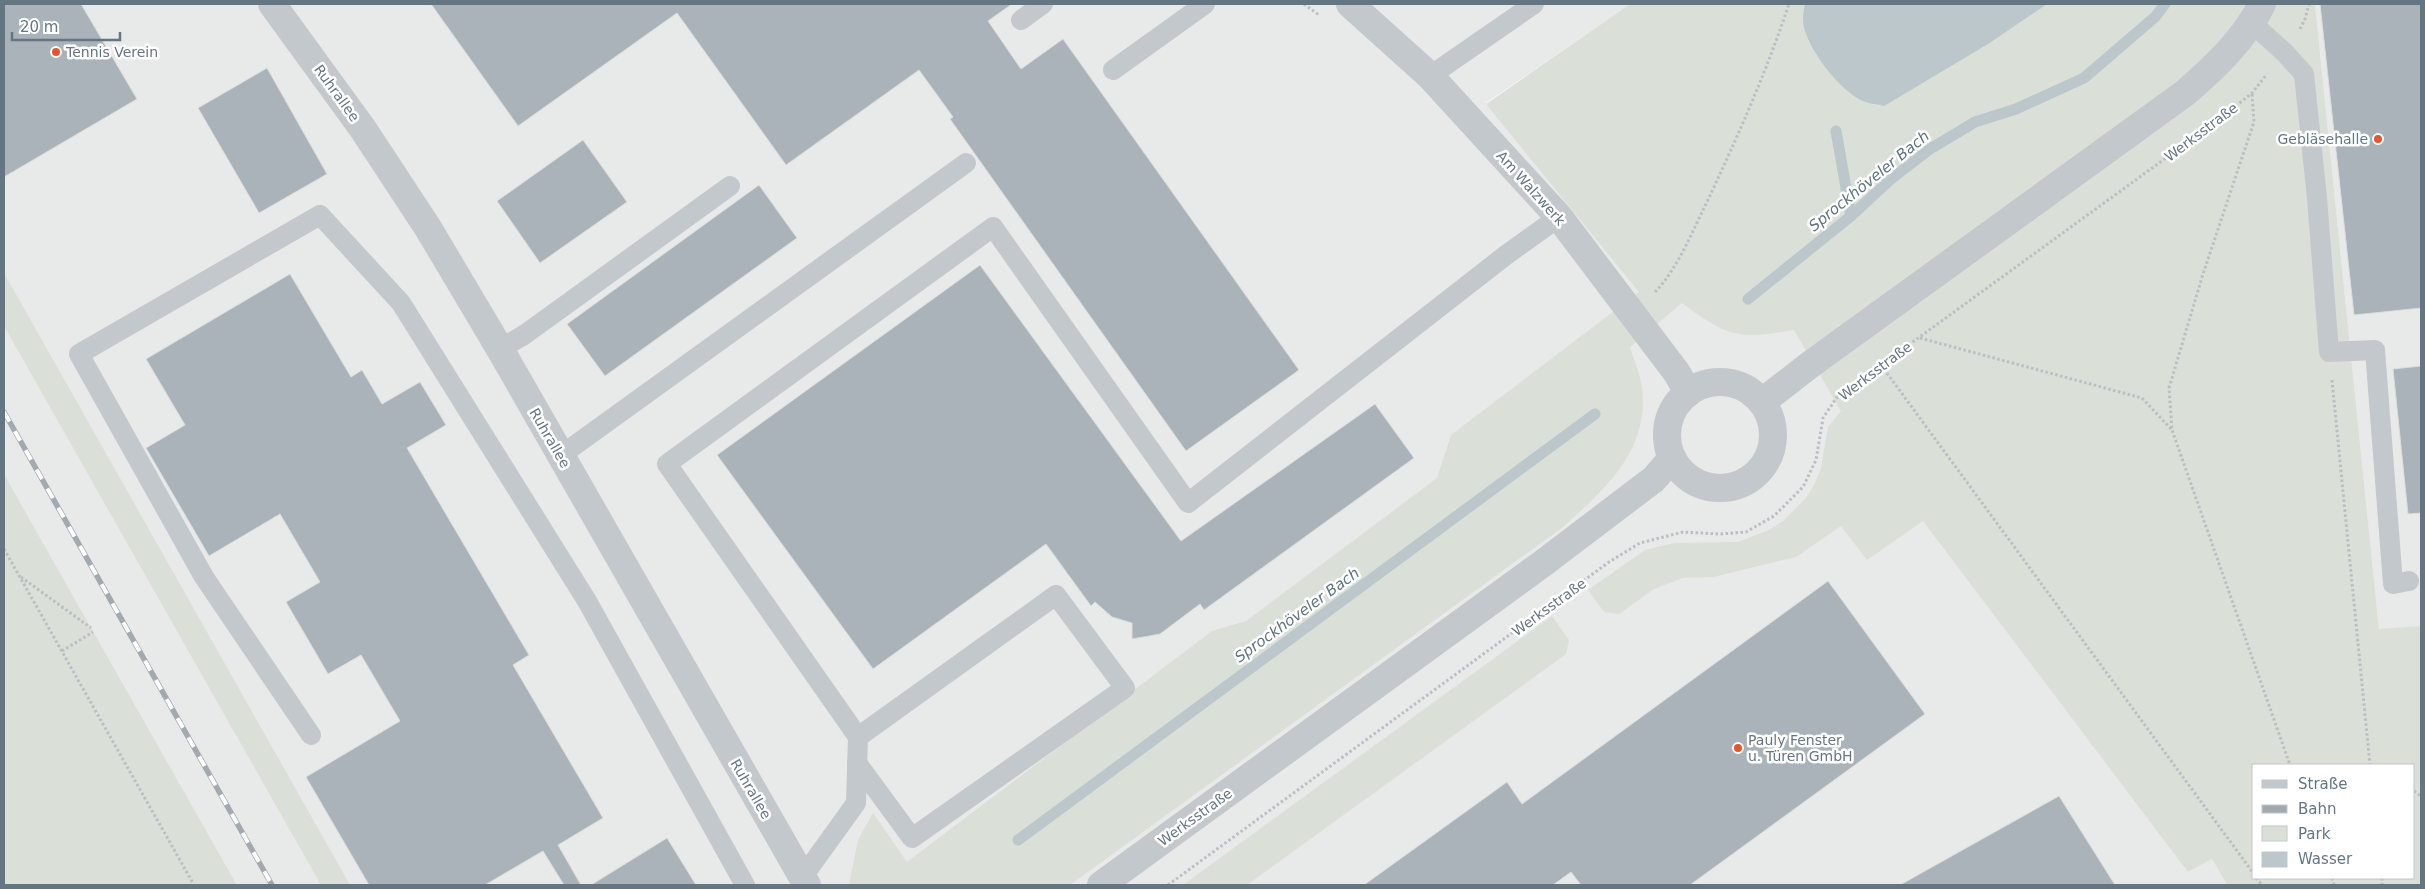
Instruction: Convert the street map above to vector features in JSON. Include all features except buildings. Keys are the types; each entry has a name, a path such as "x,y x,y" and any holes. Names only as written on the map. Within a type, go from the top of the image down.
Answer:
{"street":[{"name":"Am Walzwerk","path":"1350,4 1430,76 1558,217 1677,373 1688,393"},
{"name":"Ruhrallee","path":"277,5 363,129 428,228 500,349 804,881"},
{"path":"1762,402 1818,359 2185,93 2210,72 2257,14"},
{"path":"1727,382 1747,388 1762,402 1771,418 1774,436 1771,454 1762,469 1748,481 1732,488 1714,488 1697,484 1682,473 1672,458 1667,441 1668,422 1676,406 1688,393 1706,384 1727,382"},
{"name":"Werksstraße","path":"1101,885 1542,564 1654,479 1672,458"}],"lane":[{"path":"1021,20 1043,4"},
{"path":"1113,70 1205,4"},
{"path":"1430,76 1534,4"},
{"path":"2257,14 2285,53 2304,74 2330,352 2375,350 2393,584 2409,581"},
{"path":"560,456 966,163"},
{"path":"500,349 524,335 730,186"},
{"path":"311,735 204,578 79,354 320,215 401,303 587,601 745,885"},
{"path":"804,881 856,803 858,737 667,464 993,227 1188,503 1506,255 1558,217"},
{"path":"857,763 912,838 1125,688 1056,595 858,737"}],"path":[{"path":"1657,290 1679,259 1731,150 1769,64 1789,4"},
{"name":"Werksstraße","path":"1168,885 1610,562 1640,543 1683,532 1720,534 1746,532 1774,516 1803,487 1816,460 1823,418 1837,397 2221,118 2252,93 2285,53 2305,18 2309,4"},
{"path":"2252,93 2254,122 2203,274 2169,388 2172,430 2290,764"},
{"path":"1920,338 2142,398 2172,430"},
{"path":"2330,352 2370,764"},
{"path":"1881,365 2252,871"},
{"path":"4,549 194,885"},
{"path":"19,576 91,628"},
{"path":"62,651 93,632"}],"shaded area":[{"path":"4,4 1630,4 1486,103 1639,291 1792,318 2188,872 2212,859 2227,885 237,885 4,474"},
{"path":"2315,4 2421,4 2421,626 2379,630"}],"green space":[{"path":"1630,4 2315,4 2379,629 2421,626 2421,885 2227,885 2212,859 2188,872 1923,521 1867,560 1841,526 1796,557 1713,577 1683,578 1654,589 1619,614 1604,612 1588,590 1645,550 1674,543 1738,542 1769,530 1783,521 1806,498 1815,483 1821,468 1828,427 1841,411 1794,330 1746,335 1735,333 1711,323 1682,303 1630,347 1642,387 1643,410 1639,430 1632,449 1609,483 1579,513 1563,527 1070,885 849,885 858,840 873,813 907,862 1212,631 1246,621 1437,478 1451,435 1639,292 1486,104"},
{"path":"4,273 350,885 321,885 4,326"},
{"path":"4,474 237,885 4,885"},
{"path":"1552,616 1569,640 1566,654 1247,885 1183,885"}],"water":[{"path":"1805,4 2047,4 1988,44 1884,106 1857,98 1833,77 1819,59 1803,24"}],"waterway":[{"name":"Sprockhöveler Bach","path":"1748,299 1851,216 1891,179 1930,149 1975,122 2016,109 2084,78 2155,17 2165,4"},
{"path":"1836,131 1851,216"},
{"name":"Sprockhöveler Bach","path":"1018,840 1595,414"}],"railway":[{"path":"4,412 272,885"}],"place":[{"name":"Tennis Verein","path":"56,52"},
{"name":"Gebläsehalle","path":"2378,139"},
{"name":"Pauly Fenster u. Türen GmbH","path":"1738,748"}]}
